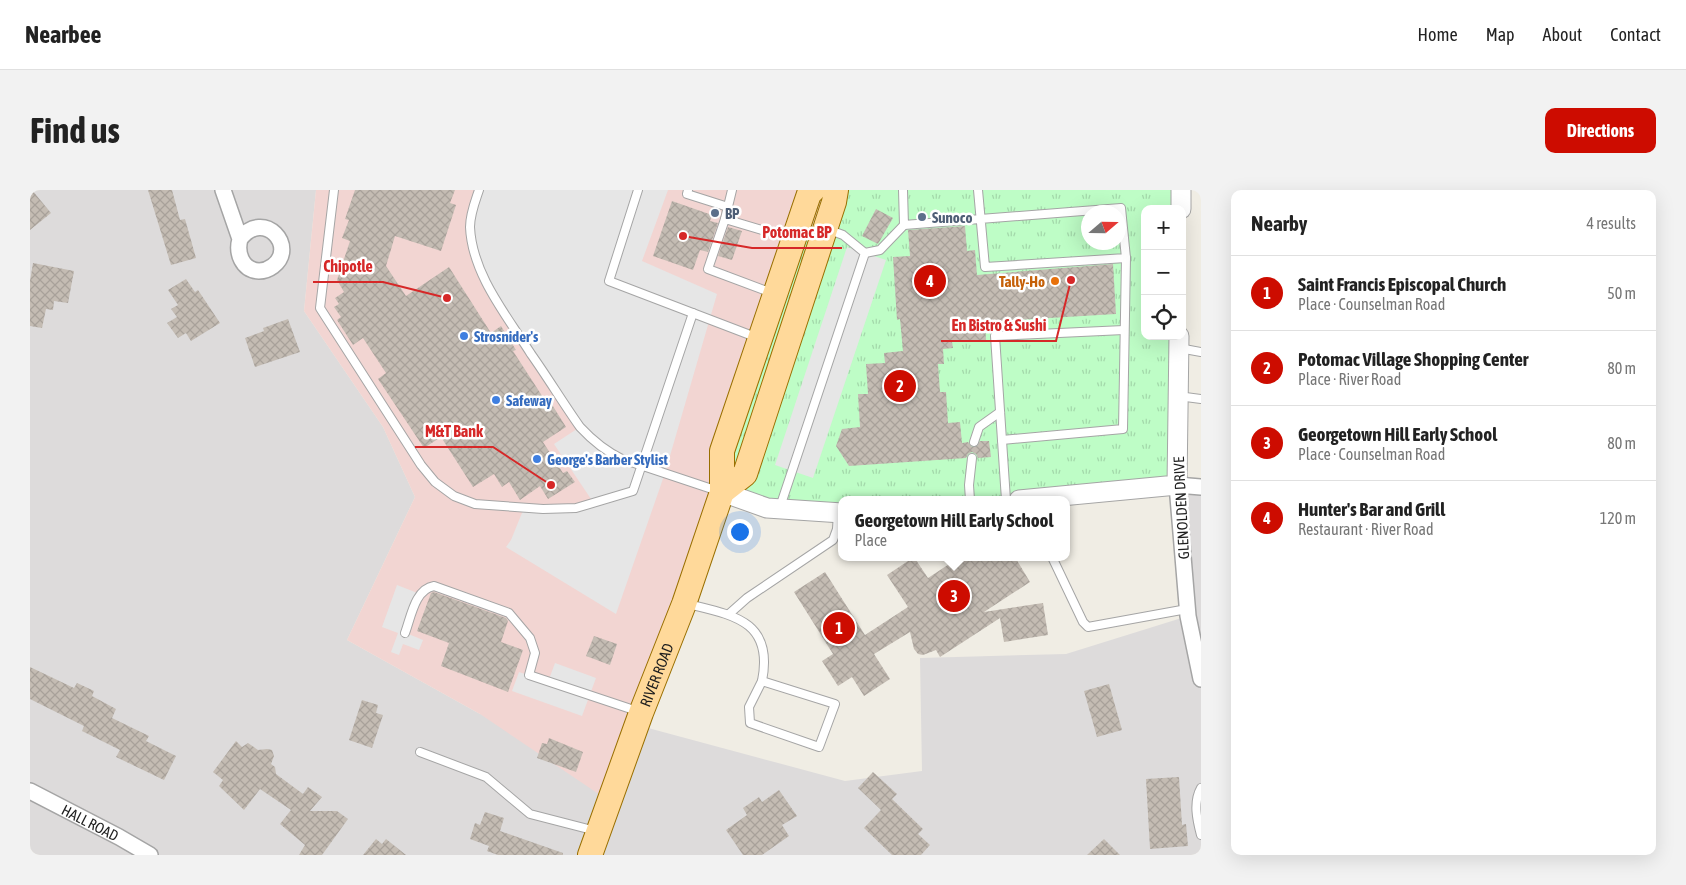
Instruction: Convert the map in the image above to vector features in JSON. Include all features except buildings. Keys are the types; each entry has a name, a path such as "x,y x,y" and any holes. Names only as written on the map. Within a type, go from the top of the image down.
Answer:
{"main road":[{"name":"RIVER ROAD","path":"590,855 684,604 722,492 722,450 809,194 813,190"},
{"path":"722,492 745,474 826,229 836,190"}],"street":[{"path":"224,190 240,239"},
{"path":"1180,190 1181,205"},
{"name":"GLENOLDEN DRIVE","path":"1179,342 1177,485 1187,609 1201,679"},
{"path":"1057,496 1177,485 1201,487"},
{"path":"722,492 767,508 838,513"},
{"name":"HALL ROAD","path":"30,791 150,855"}],"lane":[{"path":"334,190 320,308 421,465 435,482 454,496 475,504 543,509 576,508 633,491 693,313"},
{"path":"479,190 471,219 472,238 480,269 496,301 580,427 607,452 622,459 722,492"},
{"path":"638,190 609,281 759,339"},
{"path":"688,190 687,194 728,207"},
{"path":"732,190 725,219 708,269 775,294"},
{"path":"903,190 904,225"},
{"path":"978,190 985,267 1126,258"},
{"path":"865,253 880,250 904,225 1121,208 1126,258 1122,429 1002,440"},
{"path":"725,219 794,239"},
{"path":"826,229 843,234 865,253"},
{"path":"780,509 865,253"},
{"path":"1006,496 995,336 1124,330"},
{"path":"1179,342 1201,352"},
{"path":"1178,396 1201,399"},
{"path":"974,442 979,427 1000,412"},
{"path":"970,496 972,458"},
{"path":"730,614 747,598 834,540 838,524"},
{"path":"1054,561 1083,622 1088,627 1187,609"},
{"path":"406,633 420,594 426,587 434,586 509,613 530,638 535,653 529,675 642,713"},
{"path":"684,604 730,614 747,623 759,638 765,666 762,681 748,707 750,723 819,747 835,704 762,681"},
{"path":"420,752 486,777 530,814 598,831"},
{"path":"1201,788 1196,806 1201,835"}],"shaded area":[{"path":"30,190 316,190 304,311 383,427 415,497 347,640 480,714 637,725 845,781 922,771 920,658 1066,654 1188,616 1177,485 1201,487 1201,855 30,855"},
{"path":"316,190 827,190 722,450 722,492 609,801 480,714 347,640 415,497 383,427 304,311"},
{"path":"479,190 668,190 642,261 717,294 665,473 616,614 506,547 511,540 524,508 543,509 593,502 554,444 580,427 496,301 474,249 473,209"},
{"path":"847,247 886,260 813,478 775,465"},
{"path":"397,585 420,594 406,633 423,640 419,650 403,644 399,655 391,652 398,633 382,627"},
{"path":"555,663 596,678 582,716 512,691 519,672 548,682"}],"green space":[{"path":"827,190 1181,190 1181,205 1141,205 1141,340 1179,340 1177,485 1061,496 838,496 838,512 722,492 722,451"}],"place":[{"name":"BP","path":"715,213"},
{"name":"Sunoco","path":"922,217"},
{"name":"Potomac BP","path":"683,236"},
{"name":"En Bistro & Sushi","path":"1071,280"},
{"name":"Hunter's Bar and Grill","path":"930,281"},
{"name":"Tally-Ho","path":"1055,281"},
{"name":"Chipotle","path":"447,298"},
{"name":"Strosnider's","path":"464,336"},
{"name":"Potomac Village Shopping Center","path":"900,386"},
{"name":"Safeway","path":"496,400"},
{"name":"George's Barber Stylist","path":"537,459"},
{"name":"M&T Bank","path":"551,485"},
{"name":"Georgetown Hill Early School","path":"954,596"},
{"name":"Saint Francis Episcopal Church","path":"839,628"}]}
